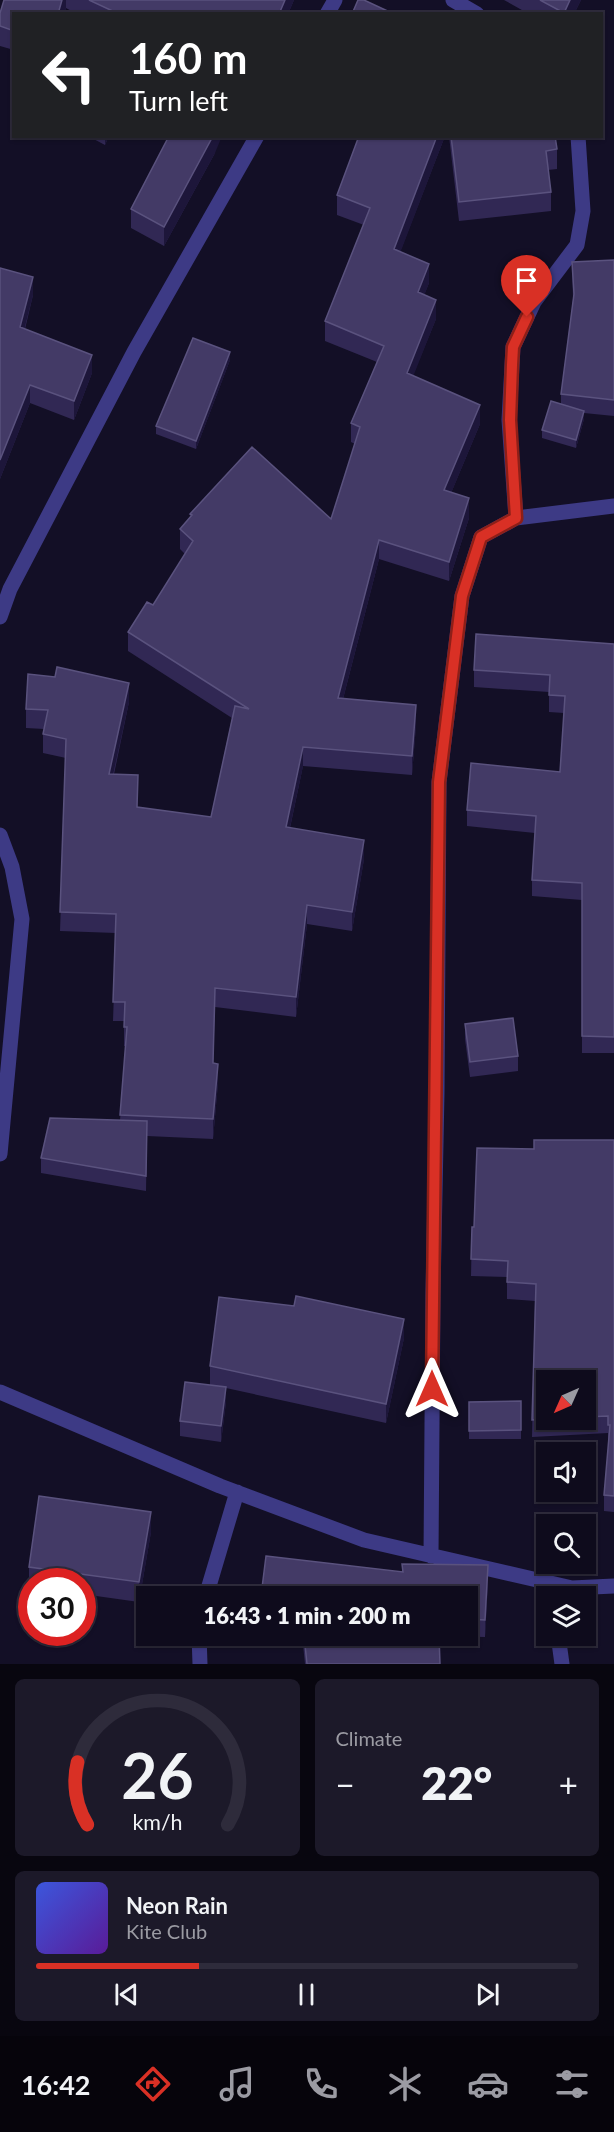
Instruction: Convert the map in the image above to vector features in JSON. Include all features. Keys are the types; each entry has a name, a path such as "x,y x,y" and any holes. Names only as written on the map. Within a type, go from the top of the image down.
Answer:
{"street":[{"path":"453,0 474,12"},
{"path":"0,617 10,589 134,352 256,138"},
{"path":"516,518 510,420 513,347 534,302 577,245 583,211 578,138"},
{"path":"431,1556 439,782 462,596 481,537 516,518 614,506"},
{"path":"0,835 12,867 22,919 0,1154"},
{"path":"0,1392 237,1492 364,1540 548,1586"},
{"path":"209,1586 237,1492"},
{"path":"596,1589 614,1586"},
{"path":"199,1646 200,1664"},
{"path":"560,1646 562,1664"}],"building":[{"path":"4,0 62,0 59,12 12,12 12,30 0,26 0,13"},
{"path":"89,0 285,0 280,12 115,12"},
{"path":"358,0 364,0 390,12 353,12"},
{"path":"540,0 570,0 564,12"},
{"path":"168,138 212,138 164,227 131,209"},
{"path":"358,138 436,138 394,249 429,264 418,292 436,300 407,373 480,405 444,490 469,498 449,562 379,540 338,698 416,705 412,756 303,747 286,827 364,840 352,912 307,905 296,997 215,988 213,1063 218,1064 213,1119 120,1115 127,1027 124,1027 125,1002 113,1002 116,914 60,912 66,739 43,734 48,710 26,709 28,674 55,677 57,667 129,683 109,774 138,775 137,807 211,817 235,706 249,709 128,632 147,602 153,605 193,541 180,529 192,515 190,514 252,447 331,519 360,427 351,423 384,346 325,321 370,208 337,195"},
{"path":"451,138 555,138 557,149 546,151 551,192 459,202"},
{"path":"614,260 614,400 561,394 574,294 572,262"},
{"path":"0,268 33,277 20,327 92,355 74,401 30,385 0,460"},
{"path":"193,338 230,352 196,441 156,426"},
{"path":"551,401 584,411 576,440 542,430"},
{"path":"476,634 614,644 614,1037 582,1036 582,883 532,880 536,816 467,810 471,763 560,772 565,696 549,695 550,675 474,670"},
{"path":"513,1018 518,1056 470,1062 465,1024"},
{"path":"50,1118 147,1121 146,1176 41,1158"},
{"path":"534,1140 614,1140 614,1496 604,1495 610,1425 608,1425 608,1416 596,1417 596,1370 536,1370 536,1420 532,1420 536,1284 507,1282 508,1261 471,1259 477,1148 534,1149"},
{"path":"296,1296 404,1319 386,1404 210,1366 219,1297 294,1306"},
{"path":"185,1382 226,1387 221,1426 180,1421"},
{"path":"521,1401 521,1430 469,1431 469,1402"},
{"path":"39,1496 151,1512 139,1582 96,1576 96,1568 29,1567"},
{"path":"266,1556 403,1572 402,1564 488,1565 485,1620 478,1620 478,1586 262,1586"},
{"path":"305,1646 439,1646 440,1664 307,1664"}],"route":[{"path":"432,1389 439,782 462,596 481,537 516,518 510,420 512,365 513,347 527,317"}]}
